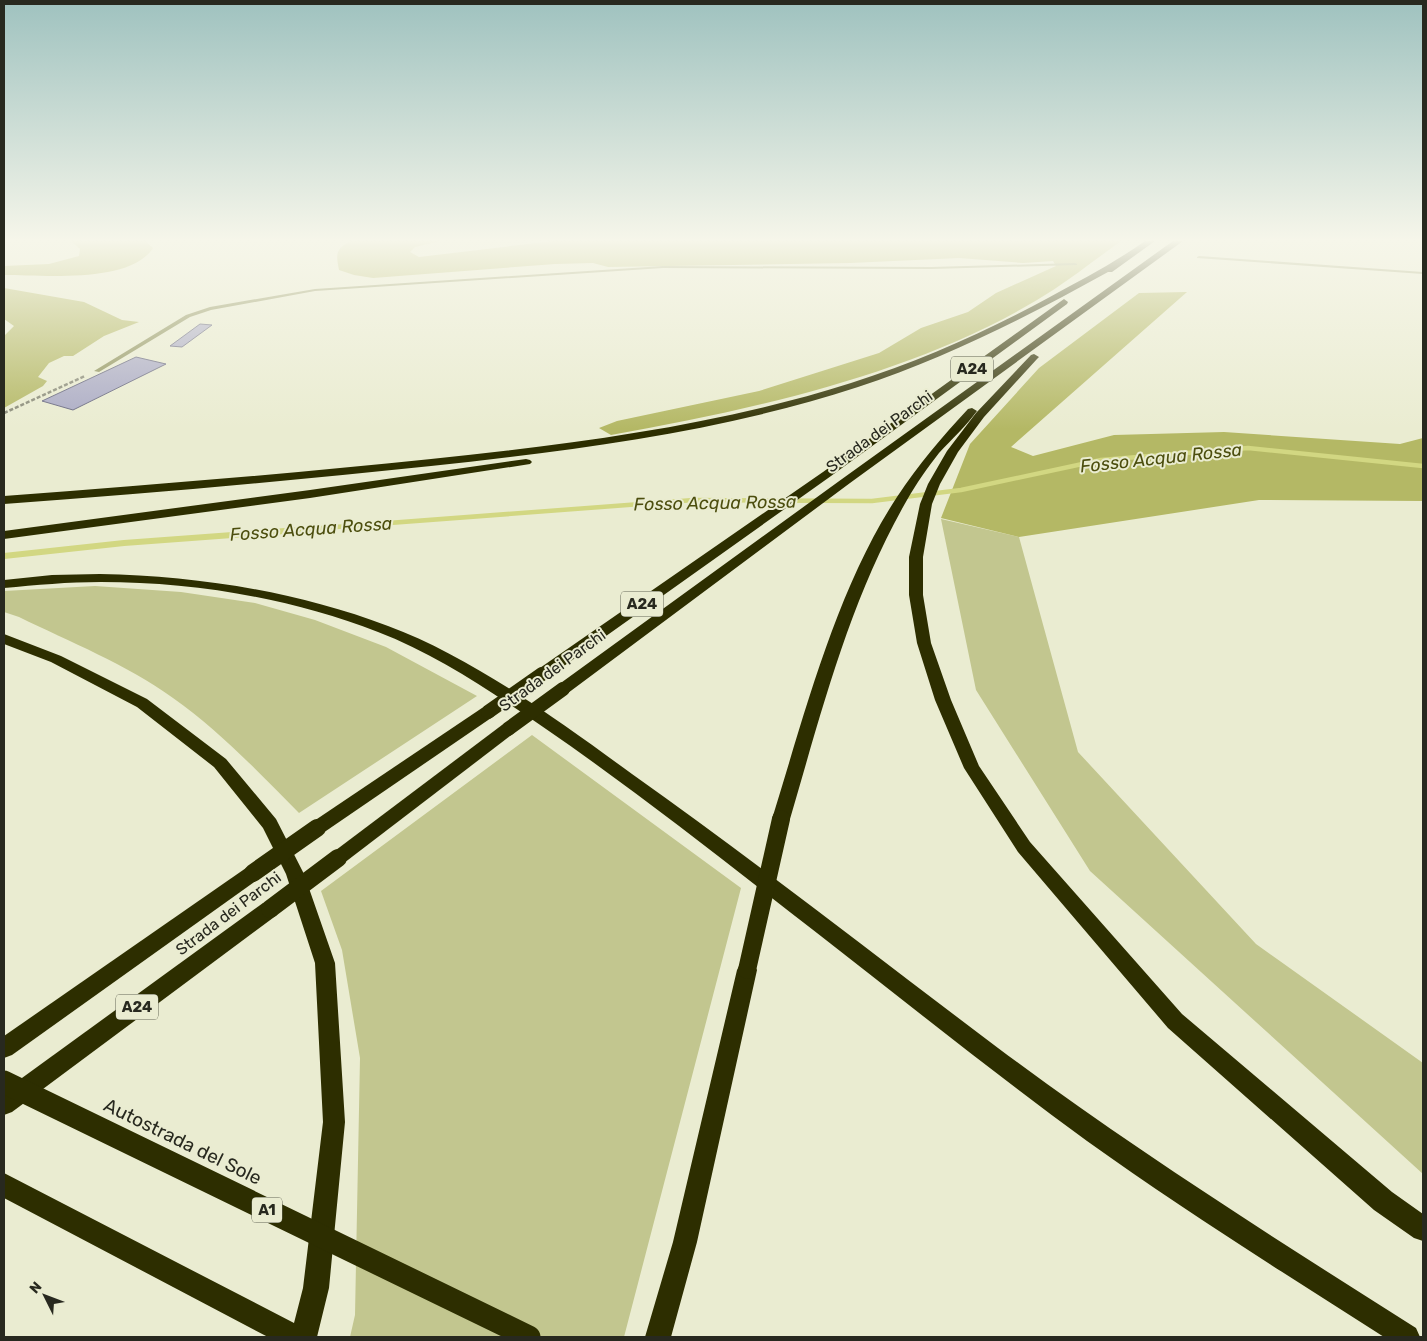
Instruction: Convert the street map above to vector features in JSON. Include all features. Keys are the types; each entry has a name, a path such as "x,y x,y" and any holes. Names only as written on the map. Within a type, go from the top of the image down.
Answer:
{"highway":[{"path":"4,535 301,496 508,464 657,438 844,388 949,351 1004,326 1045,304"},
{"name":"Strada dei Parchi","path":"4,1048 317,828 488,712 742,534 1062,304"},
{"name":"Strada dei Parchi","path":"4,1104 846,481 1094,304"},
{"path":"658,1337 685,1242 781,819 828,668 853,598 881,537 913,482 936,450 968,414 1098,304"},
{"path":"1034,357 971,425 953,451 934,484 926,504 916,557 916,595 924,643 943,700 972,768 1024,847 1175,1021 1383,1201 1423,1229"},
{"path":"4,500 306,475 504,454 608,440 750,414"},
{"path":"4,584 93,578 177,581 253,592 333,612 386,630 465,668 593,753 1098,1134 1223,1219 1407,1337"},
{"path":"4,639 56,659 142,703 220,763 270,824 295,874 325,963 334,1122 316,1288 304,1337"},
{"name":"Autostrada del Sole","path":"4,1082 529,1337"},
{"path":"4,1185 294,1337"}],"lane":[{"path":"97,371 188,316 237,304"},
{"path":"4,1042 98,982"},
{"path":"4,1113 110,1027"}],"path":[{"path":"4,412 97,371"}],"green space":[{"path":"4,304 87,304 122,320 139,322 104,336 73,356 64,356 49,363 38,377 47,381 43,386 4,408 4,336 14,326 4,319"},
{"path":"980,304 1030,304 988,326 937,349 885,369 830,386 775,401 611,435 599,428 617,421 759,391 879,353 921,328 968,312"},
{"path":"1125,304 1174,304 1011,447 1033,456 1114,435 1224,432 1400,444 1423,438 1423,501 1259,500 1019,537 941,518 970,444 1039,368"},
{"path":"941,519 1019,537 1078,752 1256,944 1423,1063 1423,1174 1090,871 976,690"},
{"path":"95,586 181,592 255,603 315,620 386,647 477,696 299,813 223,738 173,698 117,664 19,617 4,612 4,591"},
{"path":"532,735 741,888 624,1337 350,1337 355,1315 360,1058 342,950 321,891"}],"building":[{"path":"200,324 212,325 182,347 170,346"},
{"path":"136,357 166,364 73,410 42,401"}],"waterway":[{"name":"Fosso Acqua Rossa","path":"296,530 694,500 872,501 961,490 1101,460 1248,448 1423,466"},
{"name":"Fosso Acqua Rossa","path":"4,556 124,543 312,529"}]}
